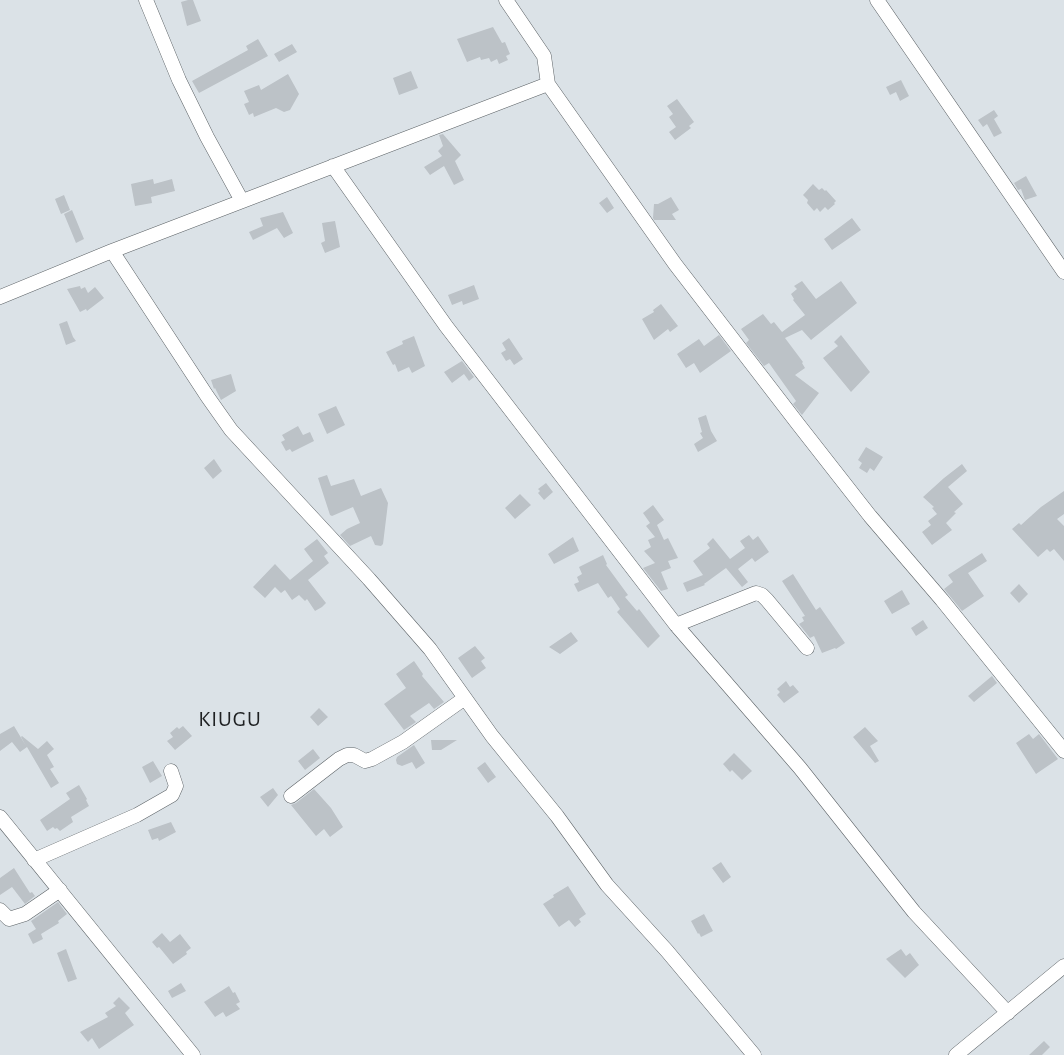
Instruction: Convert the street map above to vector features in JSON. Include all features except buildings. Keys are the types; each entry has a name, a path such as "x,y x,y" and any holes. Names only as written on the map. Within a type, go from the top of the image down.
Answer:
{"street":[{"path":"146,0 179,80 242,201"},
{"path":"506,0 544,56 548,84 675,264 864,508 942,600 1064,751"},
{"path":"877,0 1064,272"},
{"path":"0,297 112,251 548,84"},
{"path":"333,166 446,326 676,625 800,768 914,912 1008,1014"},
{"path":"112,251 207,396 232,430 369,579 424,642 492,736 558,816 607,885 667,951 754,1055"},
{"path":"676,625 756,593 762,595 767,600 807,648"},
{"path":"291,796 338,759 347,755 354,755 365,761 372,759 402,742 465,698"},
{"path":"34,860 137,815 172,795 176,786 171,772"},
{"path":"0,817 193,1055"},
{"path":"0,910 9,919 24,914 60,890"},
{"path":"956,1055 1064,966"}],"district":[{"name":"KIUGU","path":"230,719"}]}
